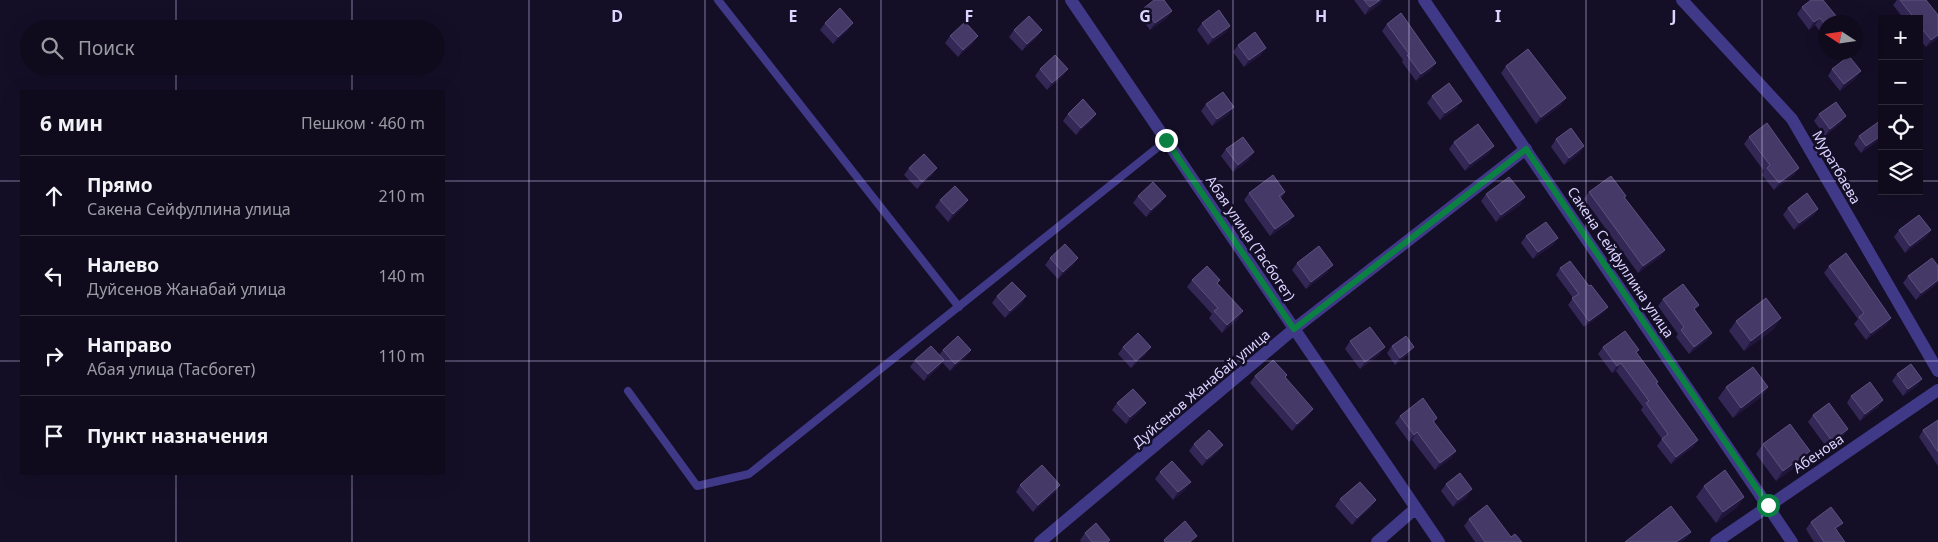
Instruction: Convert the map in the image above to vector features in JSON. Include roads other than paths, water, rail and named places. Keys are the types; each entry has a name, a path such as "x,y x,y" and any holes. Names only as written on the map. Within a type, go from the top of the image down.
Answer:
{"street":[{"name":"Абая улица (Тасбогет)","path":"1071,0 1439,542"},
{"name":"Сакена Сейфуллина улица","path":"1424,0 1792,542"},
{"name":"Муратбаева","path":"1682,0 1792,119 1938,371"},
{"name":"Дуйсенов Жанабай улица","path":"1040,542 1294,329 1526,149"},
{"name":"Абенова","path":"1716,542 1938,390"},
{"path":"1377,542 1416,508"}],"lane":[{"path":"718,0 959,307"},
{"path":"628,391 697,486 749,474 1166,140"}]}
